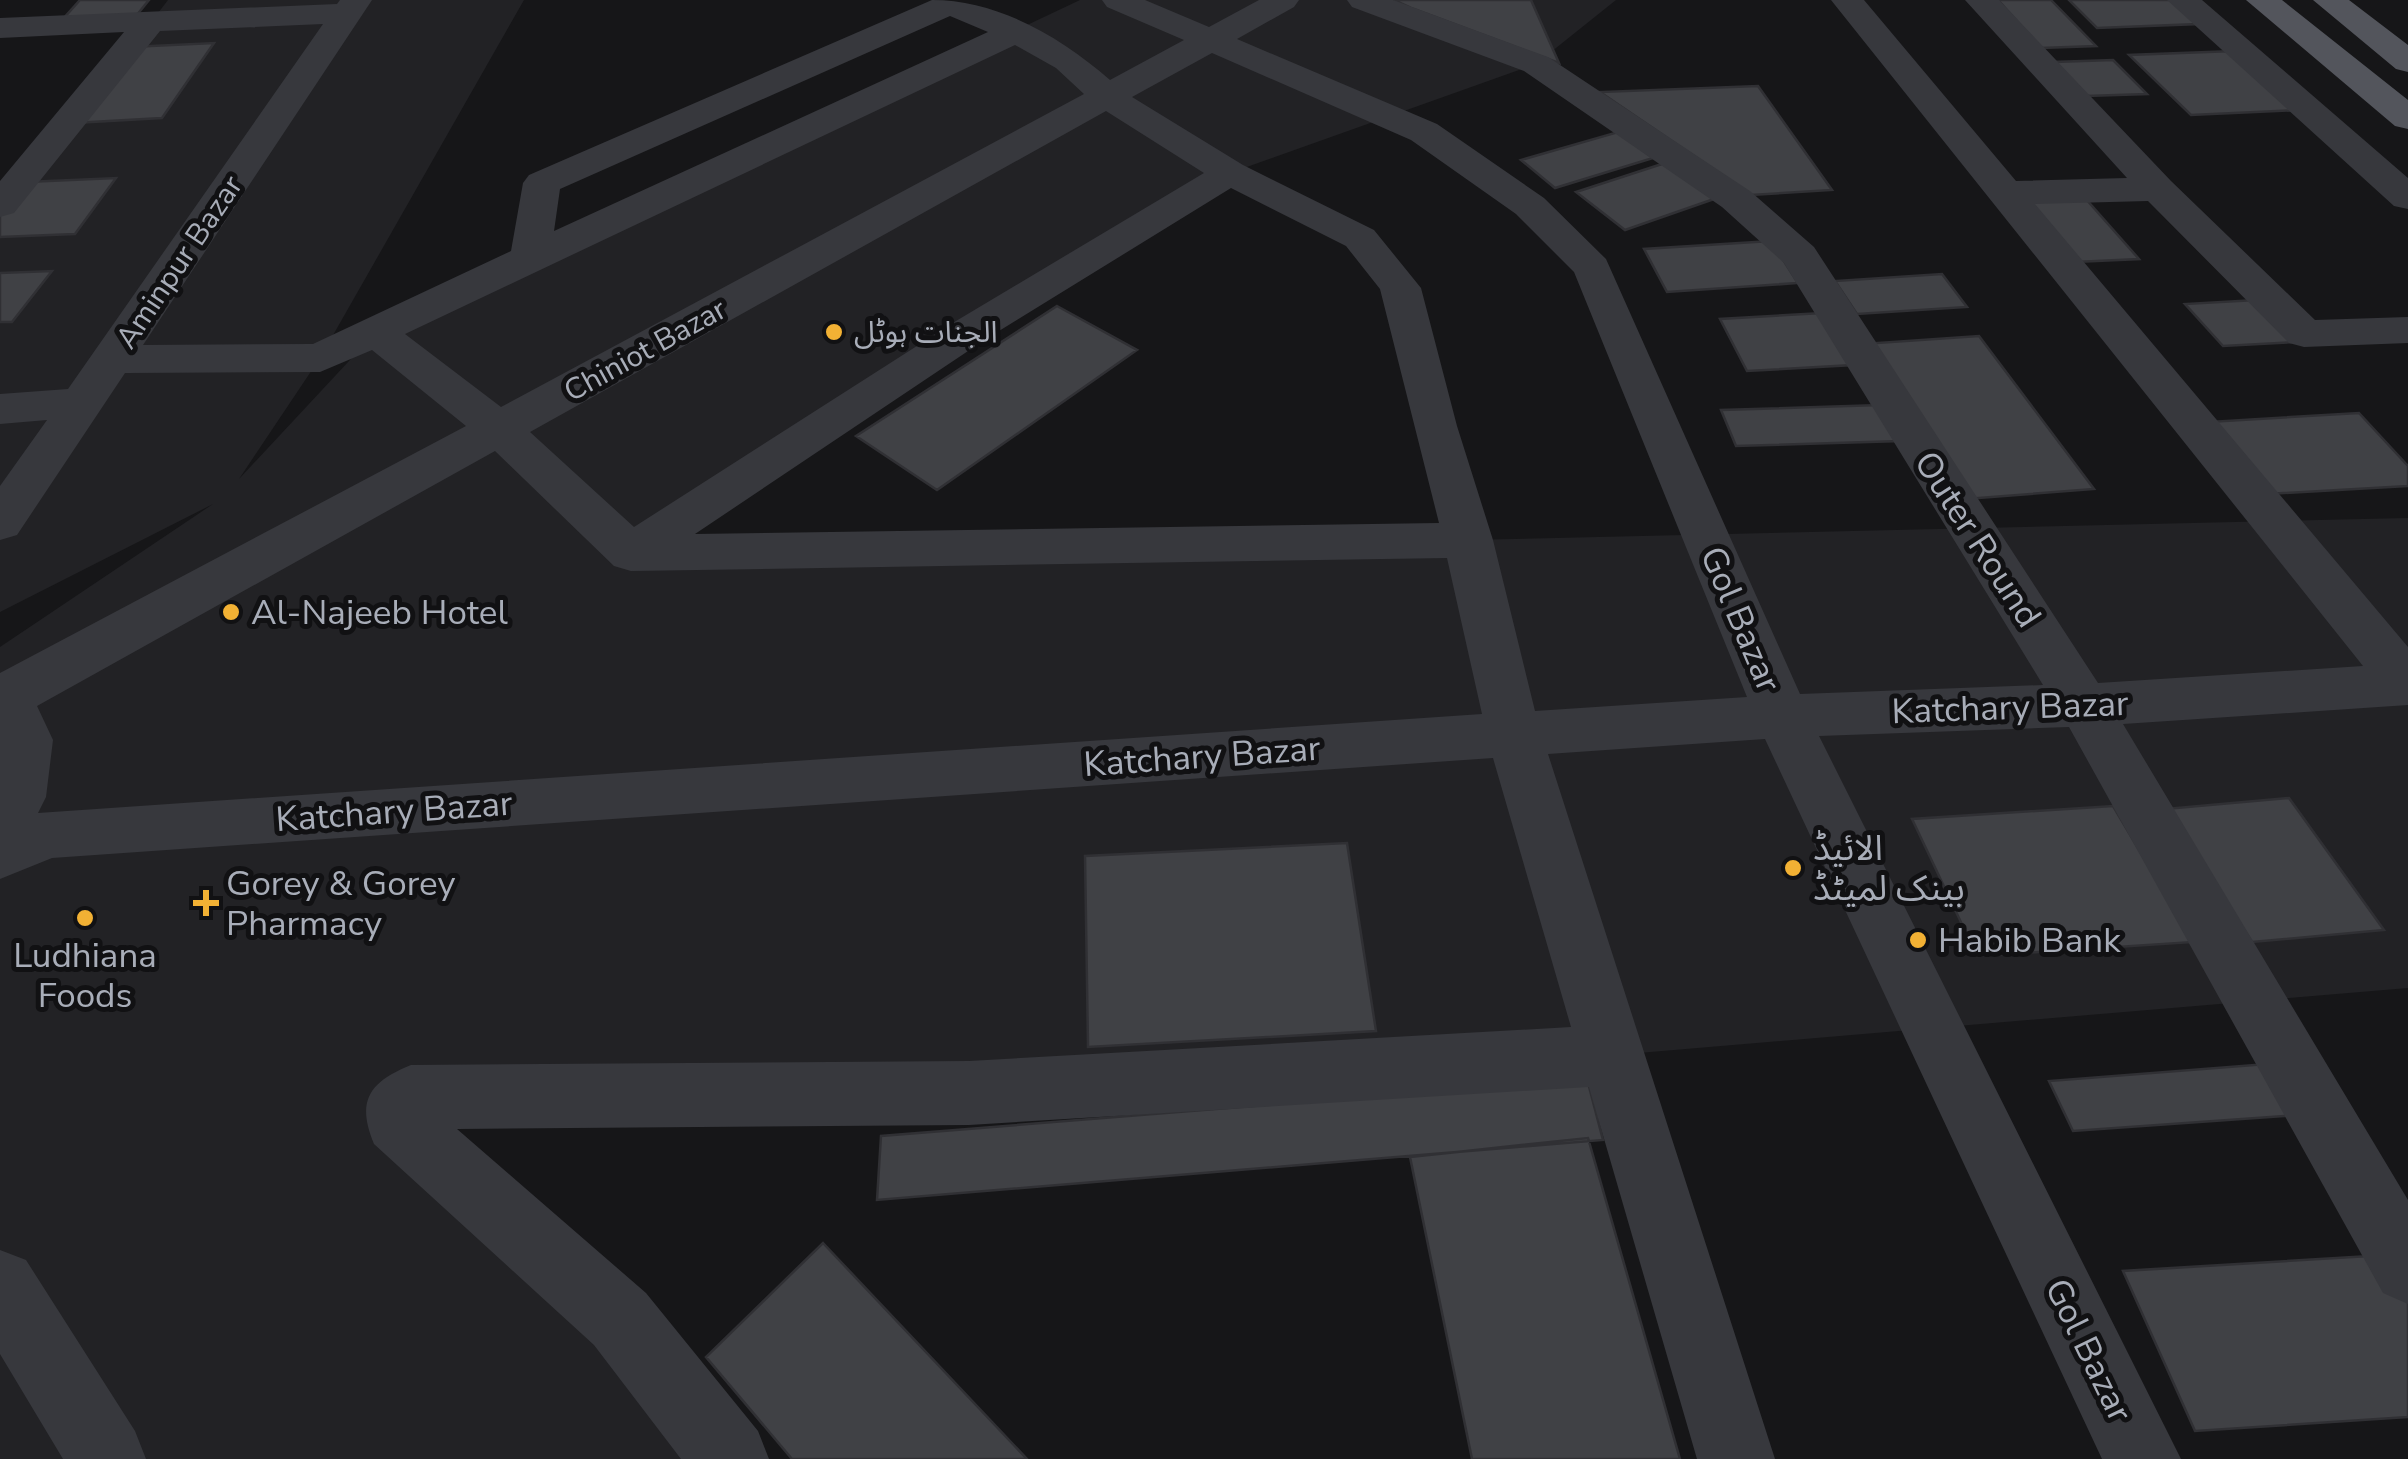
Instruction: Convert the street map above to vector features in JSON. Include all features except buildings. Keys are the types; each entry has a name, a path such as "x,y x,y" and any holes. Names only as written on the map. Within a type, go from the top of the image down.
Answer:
{"main road":[{"path":"2262,0 2408,118"},
{"path":"2329,0 2408,62"}],"street":[{"name":"Gol Bazar","path":"1118,0 1424,132 1530,206 1592,268 1782,716 2142,1459"},
{"name":"Chiniot Bazar","path":"3,696 1283,0"},
{"name":"Outer Round","path":"1363,0 1536,64 1736,199 1800,256 2084,705 2408,1268"},
{"path":"1847,0 2408,684"},
{"path":"1981,0 2158,189 2304,334 2408,330"},
{"path":"2183,0 2408,198"},
{"path":"530,256 542,183 950,4 1016,32 1068,61 1108,98 1230,173 1360,238 1400,288 1434,426 1468,540 1514,735 1736,1459"},
{"path":"0,28 149,23 351,6"},
{"name":"Aminpur Bazar","path":"0,523 351,6"},
{"path":"0,205 149,23"},
{"path":"114,359 320,358 530,256 1016,32"},
{"path":"632,553 971,330 1230,173"},
{"path":"2003,193 2158,189"},
{"path":"376,332 499,429 632,553 1468,540"},
{"path":"0,409 83,402"},
{"name":"Katchary Bazar","path":"0,854 48,834 1782,716 2084,705 2408,684"},
{"path":"0,827 17,797 25,740 3,696"},
{"path":"730,1459 620,1319 398,1122 399,1107 410,1097 969,1093 1615,1055"},
{"path":"0,1286 107,1459"}],"shaded area":[{"path":"168,0 524,0 320,358 239,479 376,332 1080,0 1616,0 1536,64 1230,173 652,543 1468,540 2408,518 2408,988 1615,1055 412,1097 704,1459 0,1459 0,647 213,504 0,612 0,218"}],"place":[{"name":"الجنات ہوٹل","path":"834,332"},
{"name":"Al-Najeeb Hotel","path":"231,612"},
{"name":"الائیڈ بینک لمیٹڈ","path":"1793,868"},
{"name":"Gorey & Gorey Pharmacy","path":"206,903"},
{"name":"Ludhiana Foods","path":"85,918"},
{"name":"Habib Bank","path":"1918,940"}]}
